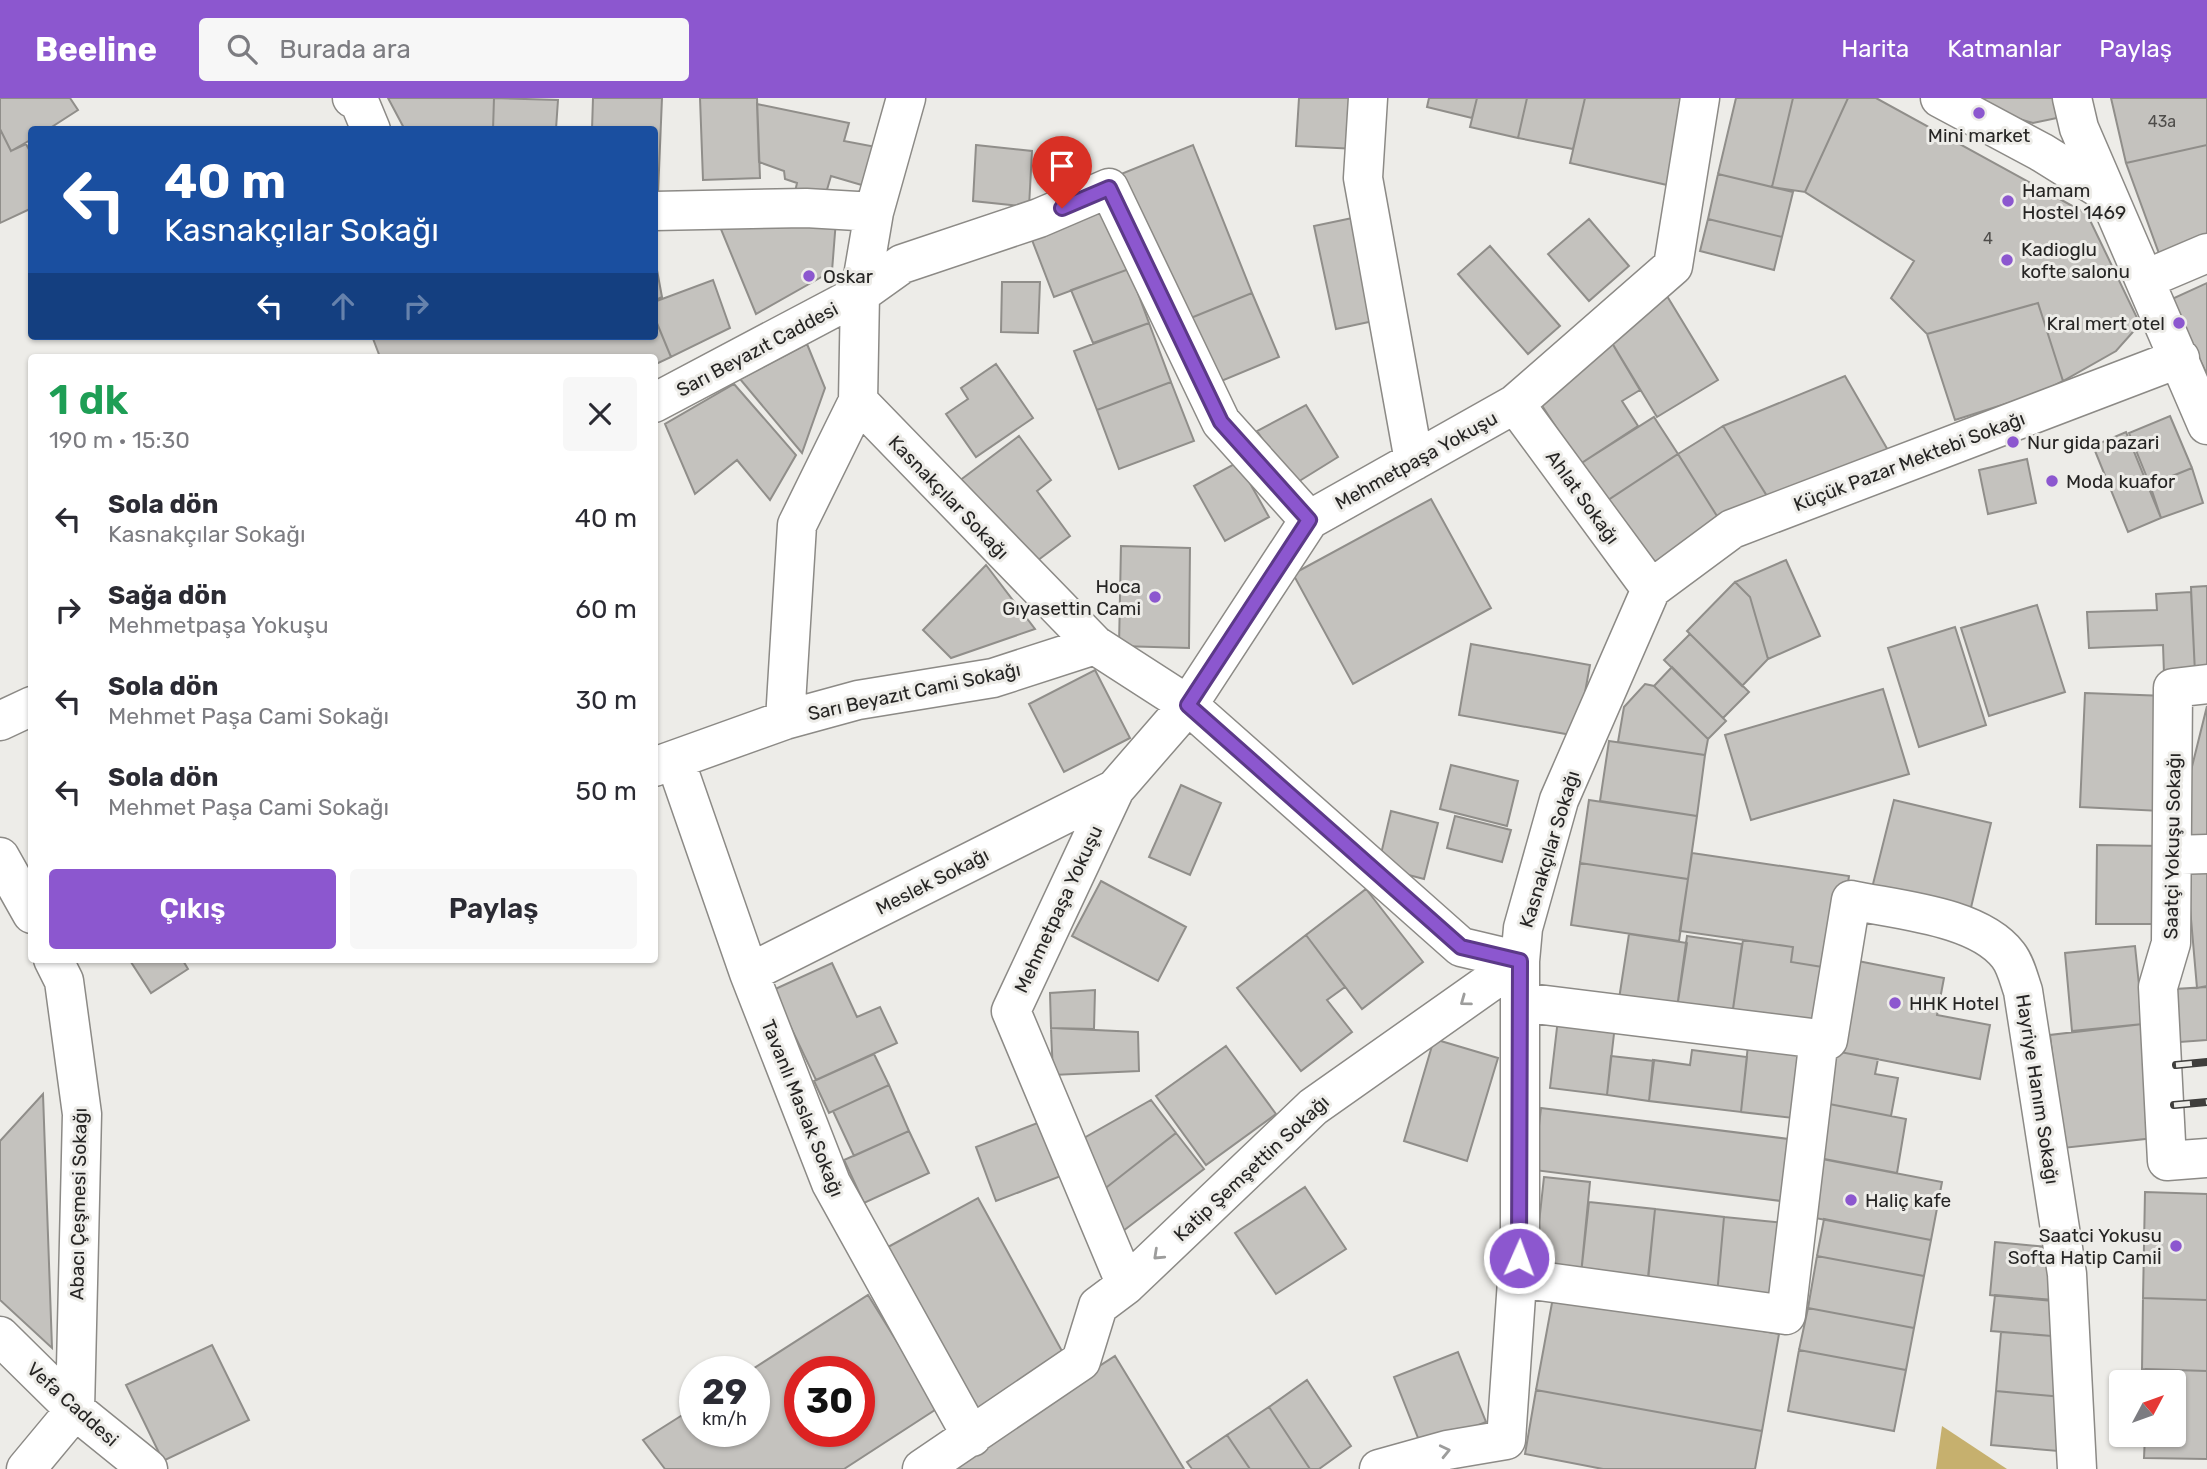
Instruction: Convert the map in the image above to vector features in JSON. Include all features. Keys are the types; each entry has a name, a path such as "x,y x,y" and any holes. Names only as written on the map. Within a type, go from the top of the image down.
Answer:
{"street":[{"path":"352,98 359,101 369,126"},
{"path":"785,720 797,526 858,401 860,294 874,212 906,98"},
{"path":"1368,98 1363,178 1414,461"},
{"name":"Mehmetpaşa Yokuşu","path":"1126,1285 1011,1011 1115,789 1188,705 1309,520 1516,404 1673,266 1700,98"},
{"path":"1940,98 2041,152 2107,193"},
{"path":"2076,113 2107,193 2207,425"},
{"name":"Sarı Beyazıt Caddesi","path":"658,401 860,294 902,264 1039,218 1109,188 1221,422 1309,520"},
{"path":"658,211 806,208 874,212"},
{"path":"2146,279 2207,253"},
{"name":"Küçük Pazar Mektebi Sokağı","path":"1651,589 1732,529 2180,358"},
{"name":"Kasnakçılar Sokağı","path":"858,401 1095,645 1188,705 1461,947 1520,961 1523,928 1559,800 1651,589"},
{"name":"Ahlat Sokağı","path":"1516,404 1651,589"},
{"name":"Sarı Beyazıt Cami Sokağı","path":"665,764 785,720 858,700 993,678 1095,645"},
{"name":"Saatçi Yokuşu Sokağı","path":"2207,684 2173,688 2190,854 2171,943 2158,987 2167,1161 2207,1158"},
{"path":"0,721 28,708"},
{"name":"Tavanlı Maslak Sokağı","path":"665,764 831,1183 972,1437"},
{"name":"Meslek Sokağı","path":"749,973 1115,789"},
{"path":"0,857 28,907"},
{"name":"Hayriye Hanım Sokağı","path":"1819,1038 1828,1040 1850,900 1970,927 1990,937 2010,957 2023,991 2067,1273 2077,1469"},
{"path":"1379,1469 1447,1450 1506,1440 1518,1278 1520,961"},
{"name":"Katip Şemşettin Sokağı","path":"922,1469 1081,1361 1098,1306 1126,1285 1313,1107 1520,961"},
{"name":"Abacı Çeşmesi Sokağı","path":"55,963 64,981 82,1114 75,1410"},
{"path":"1518,1278 1786,1315 1819,1038 1520,1002"},
{"name":"Vefa Caddesi","path":"0,1336 75,1410 148,1469"},
{"path":"26,1469 75,1410"}],"shaded area":[{"path":"1942,1426 2007,1469 1936,1469"}],"building":[{"path":"0,98 70,98 78,110 53,126 28,126 28,141 11,151 0,129"},
{"path":"388,98 494,98 493,126 403,126"},
{"path":"494,98 558,100 556,126 493,126"},
{"path":"593,98 662,98 658,194 658,126 592,126"},
{"path":"700,98 757,98 760,178 703,180"},
{"path":"1299,98 1360,98 1357,149 1296,146"},
{"path":"1429,98 1477,98 1472,118 1427,107"},
{"path":"1477,98 1527,98 1518,138 1470,127"},
{"path":"1527,98 1585,98 1573,149 1518,138"},
{"path":"1585,98 1687,98 1667,185 1570,163"},
{"path":"1736,98 1793,98 1772,187 1718,174"},
{"path":"1793,98 1848,98 1805,192 1772,187"},
{"path":"1848,98 1876,98 2087,214 2140,324 2116,351 2063,381 2038,303 1927,334 1891,298 1914,261 1805,192"},
{"path":"1964,98 2053,98 2057,118 2033,123 1963,103"},
{"path":"2111,98 2207,98 2207,145 2126,163"},
{"path":"757,104 849,123 844,141 876,147 865,186 831,176 824,200 795,192 797,183 785,179 784,171 759,162"},
{"path":"0,129 11,151 26,144 28,148 28,210 0,223"},
{"path":"976,145 1032,151 1029,207 973,201"},
{"path":"1193,145 1252,293 1181,322 1121,174"},
{"path":"2207,145 2207,242 2161,259 2126,163"},
{"path":"1718,174 1793,192 1782,237 1708,219"},
{"path":"1102,199 1129,269 1054,297 1027,227"},
{"path":"1362,216 1383,319 1336,329 1314,226"},
{"path":"1589,219 1629,266 1589,301 1548,254"},
{"path":"1708,219 1782,237 1774,270 1700,251"},
{"path":"836,220 832,271 756,314 718,222"},
{"path":"1490,246 1560,326 1528,354 1458,274"},
{"path":"1129,269 1149,323 1093,343 1071,290"},
{"path":"658,276 662,297 658,299"},
{"path":"713,280 730,328 671,357 658,326 658,301"},
{"path":"1002,282 1040,282 1038,333 1001,332"},
{"path":"2207,283 2207,375 2172,299"},
{"path":"1252,293 1279,357 1207,387 1181,322"},
{"path":"1667,296 1718,380 1657,417 1606,333"},
{"path":"2038,303 2063,381 2040,393 1955,420 1927,334"},
{"path":"1149,323 1171,382 1097,410 1074,351"},
{"path":"658,326 671,357 658,363 658,354 379,354 374,340 658,340"},
{"path":"1606,333 1640,390 1622,401 1638,426 1580,464 1539,401"},
{"path":"807,344 825,388 802,453 740,379"},
{"path":"996,364 1033,418 976,457 946,414 968,399 961,388"},
{"path":"1845,376 1889,452 1767,496 1723,426"},
{"path":"1171,382 1194,441 1119,469 1097,410"},
{"path":"734,384 796,455 770,500 737,460 695,494 665,424"},
{"path":"1306,405 1338,457 1293,485 1257,431"},
{"path":"2170,416 2192,468 2150,485 2129,433"},
{"path":"1654,417 1678,454 1605,502 1580,464"},
{"path":"1723,426 1767,496 1722,524 1678,454"},
{"path":"2126,432 2161,518 2128,532 2093,446"},
{"path":"1019,436 1051,480 1037,491 1070,536 1033,564 955,484"},
{"path":"1678,454 1722,524 1649,572 1605,502"},
{"path":"2027,459 2036,503 1988,514 1979,470"},
{"path":"1238,462 1269,517 1225,541 1194,486"},
{"path":"2192,468 2203,503 2161,518 2150,485"},
{"path":"1431,499 1491,608 1353,684 1293,574"},
{"name":"Hoca Gıyasettin Cami","path":"1121,546 1190,548 1189,648 1119,646"},
{"path":"1786,560 1820,636 1768,659 1750,597 1735,582"},
{"path":"986,565 1035,629 951,658 923,630"},
{"path":"1735,582 1750,597 1768,659 1742,686 1687,631"},
{"path":"2207,586 2207,672 2195,673 2191,587"},
{"path":"2191,592 2195,673 2164,674 2163,645 2089,648 2087,612 2157,610 2156,594"},
{"path":"2037,605 2065,692 1989,716 1961,628"},
{"path":"1955,627 1986,725 1919,747 1888,648"},
{"path":"1690,634 1749,692 1723,718 1664,660"},
{"path":"1471,644 1590,665 1577,736 1459,715"},
{"path":"1672,667 1726,721 1708,739 1654,686"},
{"path":"1095,670 1130,738 1064,772 1029,704"},
{"path":"1645,684 1654,686 1708,739 1705,755 1618,742 1624,707"},
{"path":"1883,689 1909,774 1751,820 1725,735"},
{"path":"2085,693 2166,696 2161,811 2080,807"},
{"path":"2207,706 2207,849 2188,851 2182,807"},
{"path":"1609,741 1705,755 1697,816 1600,801"},
{"path":"1451,765 1518,781 1507,826 1440,809"},
{"path":"1181,785 1221,803 1190,875 1149,857"},
{"path":"1589,800 1697,816 1688,879 1580,863"},
{"path":"1894,800 1991,823 1969,916 1871,892"},
{"path":"1391,811 1438,823 1424,879 1378,867"},
{"path":"1455,816 1511,830 1502,862 1447,848"},
{"path":"2097,845 2165,846 2165,924 2096,924"},
{"path":"1692,853 1849,876 1835,969 1791,962 1793,947 1680,931"},
{"path":"1580,863 1688,879 1679,941 1571,925"},
{"path":"2207,872 2207,986 2197,988 2187,873"},
{"path":"1101,881 1186,927 1158,981 1072,936"},
{"path":"1366,889 1423,962 1362,1009 1306,935"},
{"path":"1629,934 1687,943 1677,1008 1619,999"},
{"path":"1306,935 1345,987 1327,1000 1352,1032 1301,1071 1237,988"},
{"path":"1687,936 1742,944 1732,1016 1677,1008"},
{"path":"1743,940 1793,947 1791,962 1835,969 1827,1030 1731,1023"},
{"path":"2135,946 2143,1024 2072,1031 2065,953"},
{"path":"1858,961 1944,978 1937,1015 1990,1025 1980,1079 1840,1052"},
{"path":"132,963 184,963 188,969 151,993"},
{"path":"832,963 857,1017 880,1007 897,1043 816,1080 773,990"},
{"path":"2207,987 2207,1040 2180,1042 2175,989"},
{"path":"1095,990 1094,1029 1051,1028 1050,993"},
{"path":"1558,1019 1615,1025 1607,1095 1550,1088"},
{"path":"2143,1024 2154,1138 2063,1148 2050,1035"},
{"path":"1051,1028 1138,1032 1139,1071 1053,1075"},
{"path":"1434,1039 1498,1058 1467,1161 1404,1141"},
{"path":"1748,1045 1810,1053 1802,1119 1741,1112"},
{"path":"1226,1046 1276,1114 1206,1165 1156,1096"},
{"path":"1692,1050 1747,1057 1741,1112 1649,1101 1653,1060 1690,1065"},
{"path":"1829,1050 1878,1059 1875,1074 1898,1078 1891,1116 1819,1102"},
{"path":"874,1054 889,1085 829,1113 814,1081"},
{"path":"1611,1056 1654,1061 1649,1101 1607,1095"},
{"path":"889,1085 909,1131 854,1156 833,1111"},
{"path":"43,1094 52,1348 0,1300 0,1141"},
{"path":"1151,1100 1176,1133 1098,1194 1077,1142"},
{"path":"1824,1103 1906,1119 1897,1173 1814,1157"},
{"path":"1541,1108 1797,1140 1789,1202 1534,1170"},
{"path":"1040,1122 1061,1176 996,1201 976,1147"},
{"path":"909,1131 929,1173 864,1203 844,1160"},
{"path":"1176,1133 1204,1169 1114,1238 1098,1194"},
{"path":"1822,1159 1942,1182 1931,1240 1810,1217"},
{"path":"1544,1177 1590,1182 1581,1274 1534,1269"},
{"path":"1305,1187 1346,1249 1276,1294 1235,1233"},
{"name":"Saatci Yokusu Softa Hatip Camiİ","path":"2145,1192 2207,1194 2207,1300 2143,1298"},
{"path":"978,1198 1068,1362 978,1411 888,1247"},
{"path":"1589,1202 1655,1209 1648,1281 1581,1274"},
{"path":"1655,1209 1724,1217 1717,1295 1647,1287"},
{"path":"1724,1217 1784,1223 1775,1302 1717,1295"},
{"path":"1824,1219 1931,1240 1924,1276 1817,1256"},
{"path":"1995,1242 2057,1248 2052,1301 1990,1295"},
{"path":"1817,1256 1924,1276 1914,1328 1808,1308"},
{"path":"1554,1292 1779,1334 1762,1431 1536,1390"},
{"path":"868,1295 938,1408 844,1469 665,1469 643,1440 679,1417 679,1447 770,1447 770,1358"},
{"path":"1995,1295 2054,1300 2052,1336 1991,1331"},
{"path":"2143,1298 2207,1300 2207,1371 2142,1369"},
{"path":"1808,1308 1914,1328 1906,1370 1799,1350"},
{"path":"2001,1332 2052,1336 2063,1397 1996,1391"},
{"path":"212,1345 249,1420 163,1461 126,1385"},
{"path":"1799,1350 1906,1370 1894,1431 1788,1411"},
{"path":"1458,1352 1486,1422 1422,1448 1394,1377"},
{"path":"1115,1356 1184,1469 940,1469"},
{"path":"2186,1370 2207,1371 2207,1459 2144,1458 2144,1447 2186,1447"},
{"path":"1307,1380 1351,1446 1319,1469 1310,1469 1269,1407"},
{"path":"1536,1390 1762,1431 1755,1469 1603,1469 1525,1454"},
{"path":"1996,1391 2063,1397 2058,1451 1991,1445"},
{"path":"1269,1407 1310,1469 1250,1469 1227,1435"},
{"path":"1227,1435 1250,1469 1192,1469 1187,1462"}],"railway":[{"path":"2176,1065 2207,1062"},
{"path":"2174,1105 2207,1102"}],"place":[{"name":"Mini market","path":"1979,113"},
{"name":"Hamam Hostel 1469","path":"2008,201"},
{"name":"Kadioglu kofte salonu","path":"2007,260"},
{"name":"Oskar","path":"809,276"},
{"name":"Kral mert otel","path":"2179,323"},
{"name":"Nur gida pazari","path":"2013,442"},
{"name":"Moda kuafor","path":"2052,481"},
{"name":"Hoca Gıyasettin Cami","path":"1155,597"},
{"name":"HHK Hotel","path":"1895,1003"},
{"name":"Haliç kafe","path":"1851,1200"},
{"name":"Saatci Yokusu Softa Hatip Camiİ","path":"2176,1246"}],"route":[{"path":"1062,208 1109,188 1144,256 1221,422 1309,520 1188,705 1461,947 1520,961 1519,1258"}]}
